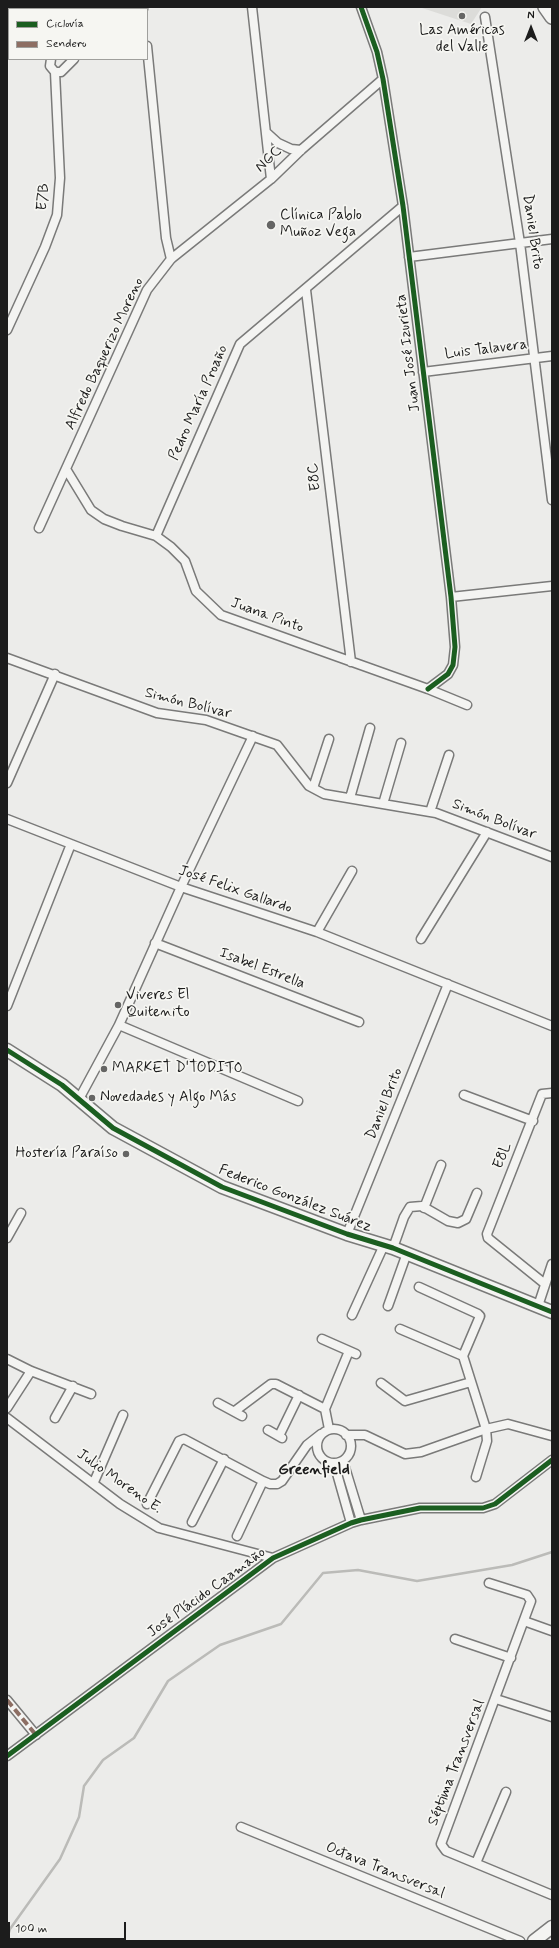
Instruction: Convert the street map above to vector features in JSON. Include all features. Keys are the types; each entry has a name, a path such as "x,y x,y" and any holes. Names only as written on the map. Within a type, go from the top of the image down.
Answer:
{"main road":[{"path":"545,7 552,17"}],"street":[{"path":"252,7 271,179"},
{"name":"Juan José Izurieta","path":"361,7 377,52 383,79 403,206 451,598 455,647 453,665 448,674 428,689"},
{"name":"Daniel Brito","path":"485,17 520,243 552,500"},
{"path":"148,56 166,238 171,259"},
{"name":"E7B","path":"7,330 45,247 57,215 60,178 55,72 50,66 51,60"},
{"path":"55,72 61,72 73,60"},
{"name":"NGC","path":"171,259 271,179 301,150 383,79"},
{"path":"267,133 278,143 291,149 301,150"},
{"name":"Pedro María Proaño","path":"156,536 240,344 306,290 403,206"},
{"path":"409,256 552,239"},
{"name":"Alfredo Baquerizo Moreno","path":"39,528 147,290 171,259"},
{"name":"E8C","path":"306,290 351,662"},
{"name":"Luis Talavera","path":"423,372 552,356"},
{"name":"Juana Pinto","path":"66,470 91,510 104,519 156,536 171,547 185,561 196,591 221,614 428,689 467,705"},
{"path":"451,598 552,586"},
{"name":"Simón Bolívar","path":"7,658 55,674 157,713 206,720 277,745 309,786 324,794 430,812 552,857"},
{"path":"7,782 55,674"},
{"path":"350,798 370,728"},
{"path":"79,1099 118,1025 180,887 253,736"},
{"path":"313,788 330,739"},
{"path":"383,804 401,743"},
{"path":"430,812 450,755"},
{"name":"José Felix Gallardo","path":"7,819 180,887 317,932 552,1026"},
{"path":"421,940 487,832"},
{"path":"7,1006 71,844"},
{"path":"317,932 352,871"},
{"name":"Isabel Estrella","path":"155,943 359,1022"},
{"name":"Daniel Brito","path":"347,1234 448,984"},
{"path":"118,1025 298,1101"},
{"name":"Federico González Suárez","path":"7,1050 62,1085 113,1128 222,1187 347,1234 389,1246 552,1312"},
{"name":"E8L","path":"545,1284 488,1238 487,1234 533,1121 542,1094 552,1093"},
{"path":"464,1095 533,1121"},
{"path":"424,1208 441,1165"},
{"path":"352,1315 408,1210 417,1205 448,1220 458,1223 466,1219 477,1194"},
{"path":"7,1238 21,1213"},
{"path":"388,1306 407,1253"},
{"path":"538,1306 552,1264"},
{"path":"419,1287 480,1316 463,1356 486,1429 487,1441 476,1477"},
{"path":"400,1328 463,1356"},
{"path":"322,1339 353,1353 325,1409 329,1429"},
{"path":"7,1358 31,1371 91,1394"},
{"path":"7,1408 31,1371"},
{"path":"381,1383 406,1401 470,1382"},
{"path":"218,1403 239,1414 272,1384 299,1395 325,1409"},
{"path":"55,1418 73,1386"},
{"path":"268,1430 281,1437 299,1395"},
{"path":"94,1482 123,1415"},
{"name":"Julio Moreno E.","path":"7,1418 94,1482 120,1504 160,1528 273,1558"},
{"path":"147,1504 179,1441 184,1439 263,1481 270,1484 277,1484 282,1481 307,1445 329,1429 338,1429 346,1435 365,1435 398,1452 412,1454 486,1429 508,1424 552,1436"},
{"path":"321,1434 319,1447 322,1457 329,1463 334,1464 343,1461 350,1449 346,1435"},
{"path":"307,1445 319,1447"},
{"path":"192,1522 224,1459"},
{"name":"José Plácido Caamaño","path":"7,1756 273,1558 351,1523 361,1520 420,1508 484,1508 495,1504 552,1460"},
{"path":"343,1461 361,1520"},
{"path":"334,1464 351,1523"},
{"path":"238,1536 263,1481"},
{"name":"Séptima Transversal","path":"489,1583 530,1598 531,1601 496,1699 441,1844 446,1851 552,1895"},
{"path":"524,1621 552,1631"},
{"path":"455,1640 511,1658"},
{"path":"496,1699 552,1717"},
{"path":"7,1700 36,1735"},
{"path":"476,1863 506,1792"},
{"name":"Octava Transversal","path":"241,1827 520,1941"},
{"path":"534,1941 552,1927"}],"shaded area":[{"name":"Las Américas del Valle","path":"419,7 482,7 471,24"}],"waterway":[{"path":"7,1939 10,1929 60,1859 79,1817 84,1786 103,1760 134,1738 168,1681 220,1645 281,1624 323,1573 358,1570 417,1581 512,1565 552,1552"}],"marked path":[{"path":"7,1700 36,1735"}],"cycle path":[{"path":"361,7 377,52 383,79 403,206 451,597 455,647 453,665 448,674 428,689"},
{"path":"7,1050 62,1085 113,1128 222,1187 347,1234 393,1248 552,1312"},
{"path":"7,1756 273,1558 351,1523 361,1520 420,1508 483,1508 495,1504 552,1460"}],"place":[{"name":"Las Américas del Valle","path":"462,16"},
{"name":"Clínica Pablo Muñoz Vega","path":"271,225"},
{"name":"Viveres El Quitenito","path":"118,1005"},
{"name":"MARKET D'TODITO","path":"104,1069"},
{"name":"Novedades y Algo Más","path":"92,1098"},
{"name":"Hostería Paraíso","path":"126,1154"}],"district":[{"name":"Greenfield","path":"314,1471"}]}
